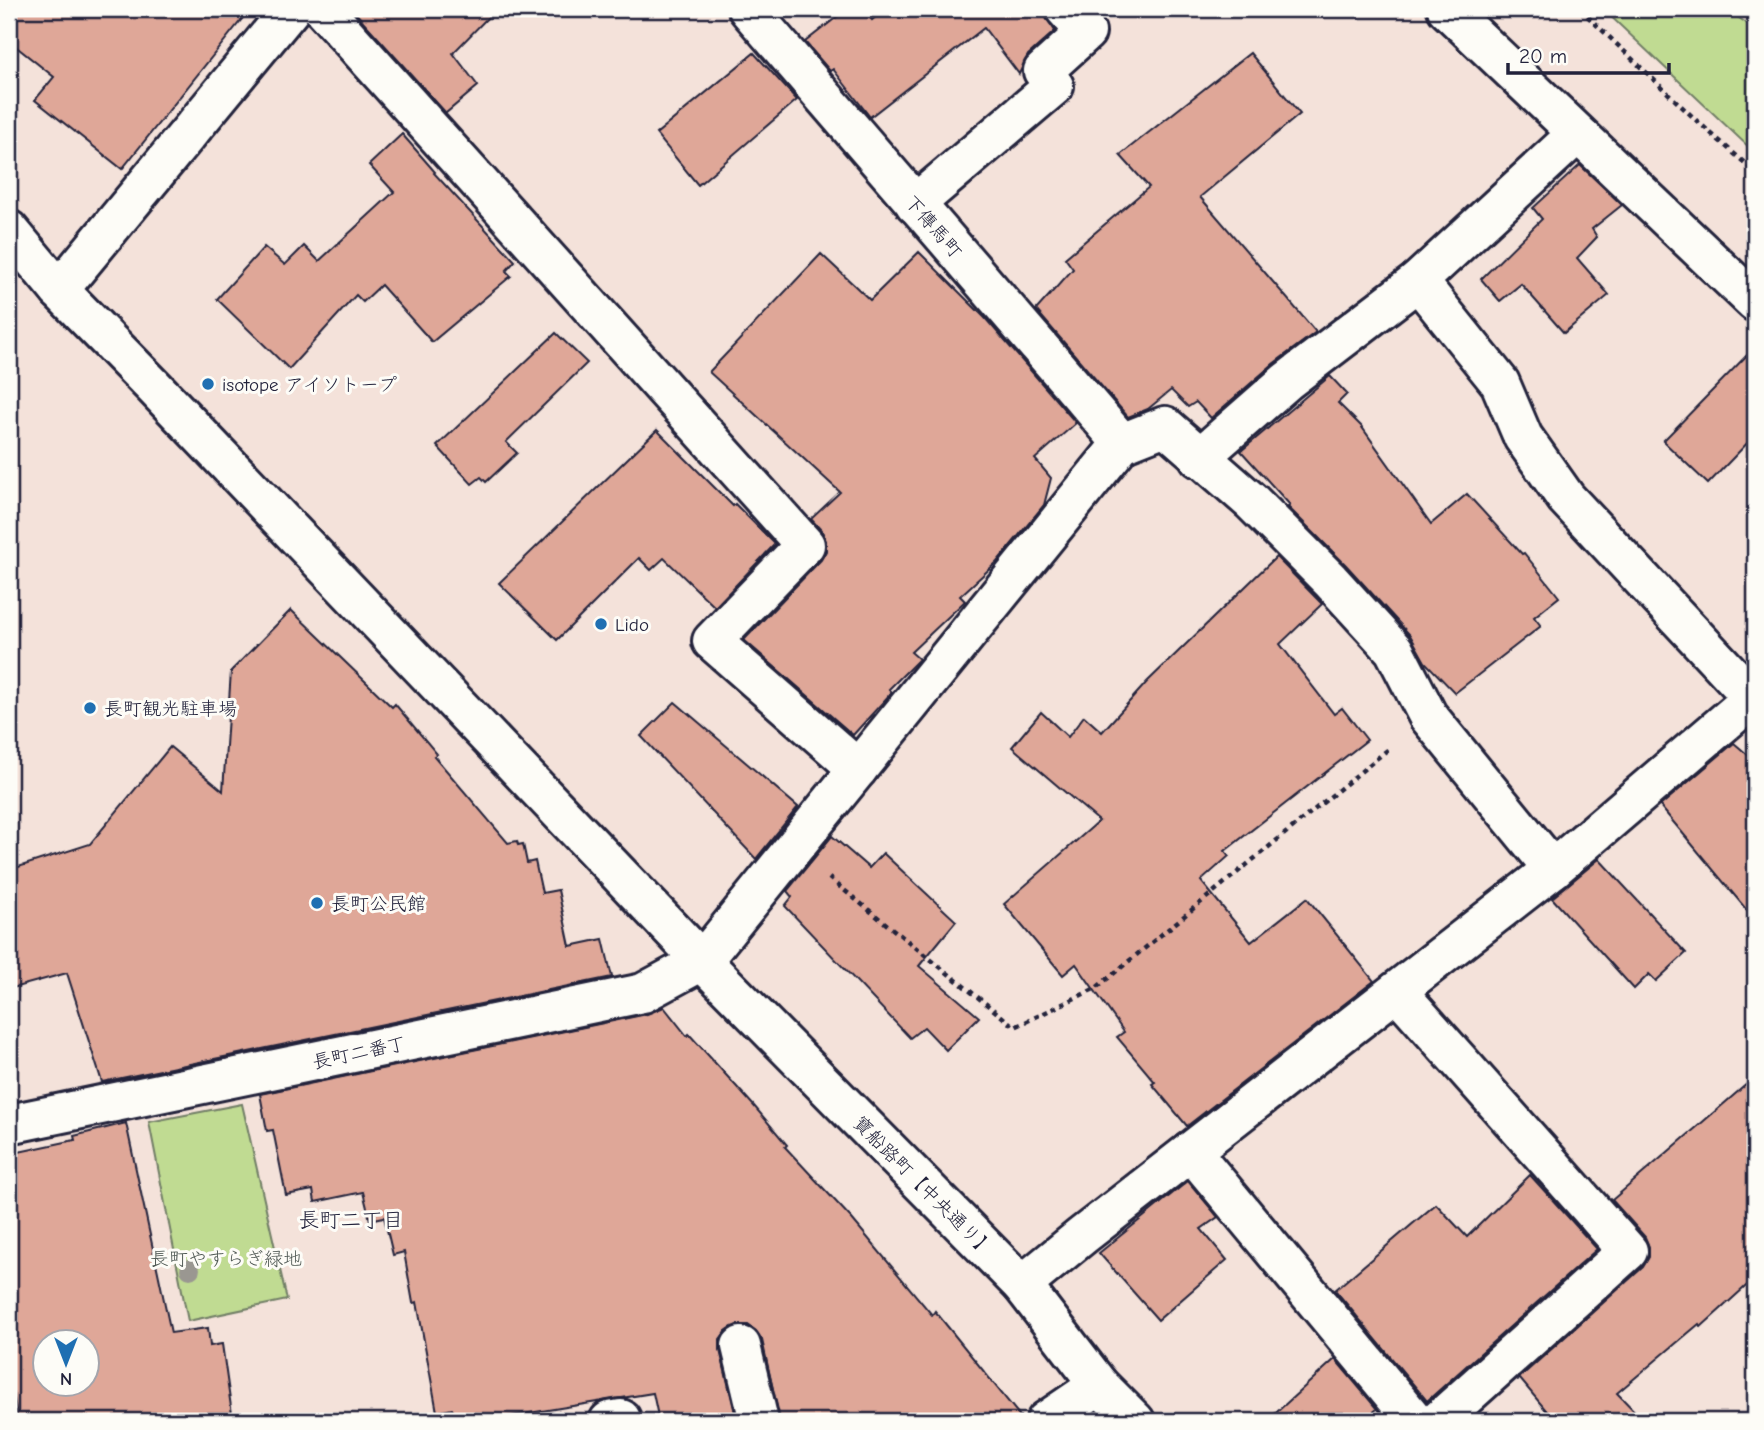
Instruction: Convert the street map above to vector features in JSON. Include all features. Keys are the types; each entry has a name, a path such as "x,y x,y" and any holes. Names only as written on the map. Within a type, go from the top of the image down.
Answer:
{"street":[{"path":"59,290 291,9"},
{"path":"323,9 805,545 712,641 858,769"},
{"name":"下傳馬町","path":"748,9 1122,443"},
{"path":"1447,9 1755,302"},
{"path":"915,204 1054,86 1043,71 1075,20"},
{"path":"1199,458 1287,381 1418,281 1577,134"},
{"name":"寶船路町【中央通り】","path":"9,230 59,290 702,961 1023,1286 1099,1385 1135,1421"},
{"path":"1023,1286 1082,1236 1553,869 1754,699 1566,498 1523,437 1500,383 1418,281"},
{"path":"702,961 1122,443 1165,426 1252,502 1330,580 1394,650 1428,716 1553,869"},
{"name":"長町二番丁","path":"9,1124 643,993 702,961"},
{"path":"1397,992 1628,1251 1438,1421"},
{"path":"1191,1151 1415,1421"},
{"path":"741,1346 759,1421"},
{"path":"1046,1421 1099,1385"},
{"path":"609,1421 621,1421"}],"path":[{"path":"1580,9 1697,121 1755,172"},
{"path":"793,849 1015,1027 1096,988 1428,716"}],"green space":[{"path":"1603,9 1726,9 1755,29 1755,153"},
{"name":"長町やすらぎ緑地","path":"242,1104 287,1300 188,1321 149,1122"}],"building":[{"path":"9,9 250,9 122,169 35,100 54,77 9,41"},
{"path":"352,9 496,9 453,53 478,86 446,113"},
{"path":"847,9 862,9 872,20 885,9 1044,9 1044,14 1055,31 1028,55 1019,74 984,28 870,117 833,69 830,71 805,42"},
{"path":"754,53 797,100 698,185 656,134"},
{"path":"1250,53 1300,114 1200,197 1316,332 1273,364 1211,418 1196,402 1188,407 1171,390 1148,409 1128,417 1036,310 1073,269 1065,258 1149,187 1120,155"},
{"path":"402,134 515,261 506,271 511,276 432,342 381,285 363,302 356,295 289,369 217,299 264,247 285,265 304,246 319,261 394,192 369,165"},
{"path":"1580,165 1622,205 1592,229 1597,237 1577,258 1609,295 1564,333 1521,284 1500,301 1481,279 1542,219 1533,208"},
{"path":"919,252 985,318 1076,423 1035,459 1051,478 1044,505 997,562 960,596 965,601 911,652 919,659 889,689 892,692 853,735 744,640 821,560 826,551 826,541 822,531 811,519 840,492 709,372 821,254 870,300"},
{"path":"556,333 587,363 506,442 517,453 486,482 481,477 472,484 437,446"},
{"path":"1755,347 1755,435 1708,484 1663,441"},
{"path":"1330,376 1347,394 1338,403 1361,426 1431,524 1467,494 1522,554 1524,553 1559,597 1534,617 1541,626 1455,693 1425,662 1410,635 1288,507 1290,505 1241,451"},
{"path":"657,430 775,544 715,607 664,558 651,570 639,558 557,640 499,583"},
{"path":"1276,557 1322,604 1280,644 1334,714 1342,708 1367,740 1225,851 1229,856 1201,881 1251,942 1307,898 1374,981 1187,1126 1117,1037 1124,1032 1076,964 1063,975 1004,904 1099,821 1012,747 1041,712 1068,737 1084,716 1102,732 1147,682"},
{"path":"291,610 392,707 395,704 437,754 434,756 508,843 517,841 518,845 523,844 527,863 535,861 542,893 558,890 570,946 603,939 612,977 102,1082 67,973 9,989 9,870 90,844 170,747 223,791 231,671"},
{"path":"675,702 798,807 756,859 641,736"},
{"path":"1734,743 1755,761 1755,920 1660,806"},
{"path":"832,836 869,868 883,853 956,921 919,966 979,1017 946,1050 924,1027 910,1038 785,906 792,897 787,891"},
{"path":"1599,859 1686,953 1656,981 1649,974 1634,989 1552,898"},
{"path":"664,1007 687,1036 689,1034 754,1106 787,1145 785,1147 852,1219 932,1315 935,1311 1024,1421 780,1421 762,1340 748,1325 737,1325 726,1331 720,1339 720,1350 737,1421 659,1421 653,1393 480,1421 459,1421 452,1409 437,1412 417,1302 413,1303 404,1252 393,1255 384,1217 370,1220 363,1192 315,1202 313,1190 286,1195 273,1130 267,1131 260,1094 647,1014"},
{"path":"1755,1077 1755,1278 1701,1327 1699,1324 1617,1393 1644,1421 1555,1421 1520,1379 1517,1380 1643,1267 1649,1257 1645,1237 1612,1200"},
{"path":"126,1123 171,1333 208,1328 210,1346 222,1344 233,1421 18,1421 13,1392 9,1393 9,1154 75,1140 74,1136"},
{"path":"1530,1175 1597,1249 1427,1401 1335,1290 1436,1204 1467,1237"},
{"path":"1188,1181 1218,1217 1201,1229 1227,1260 1158,1320 1099,1253"},
{"path":"1335,1359 1377,1409 1363,1421 1267,1421"}],"place":[{"name":"isotope アイソトープ","path":"208,384"},
{"name":"Lido","path":"601,624"},
{"name":"長町観光駐車場","path":"90,708"},
{"name":"長町公民館","path":"317,903"}],"district":[{"name":"長町二丁目","path":"351,1220"}]}
